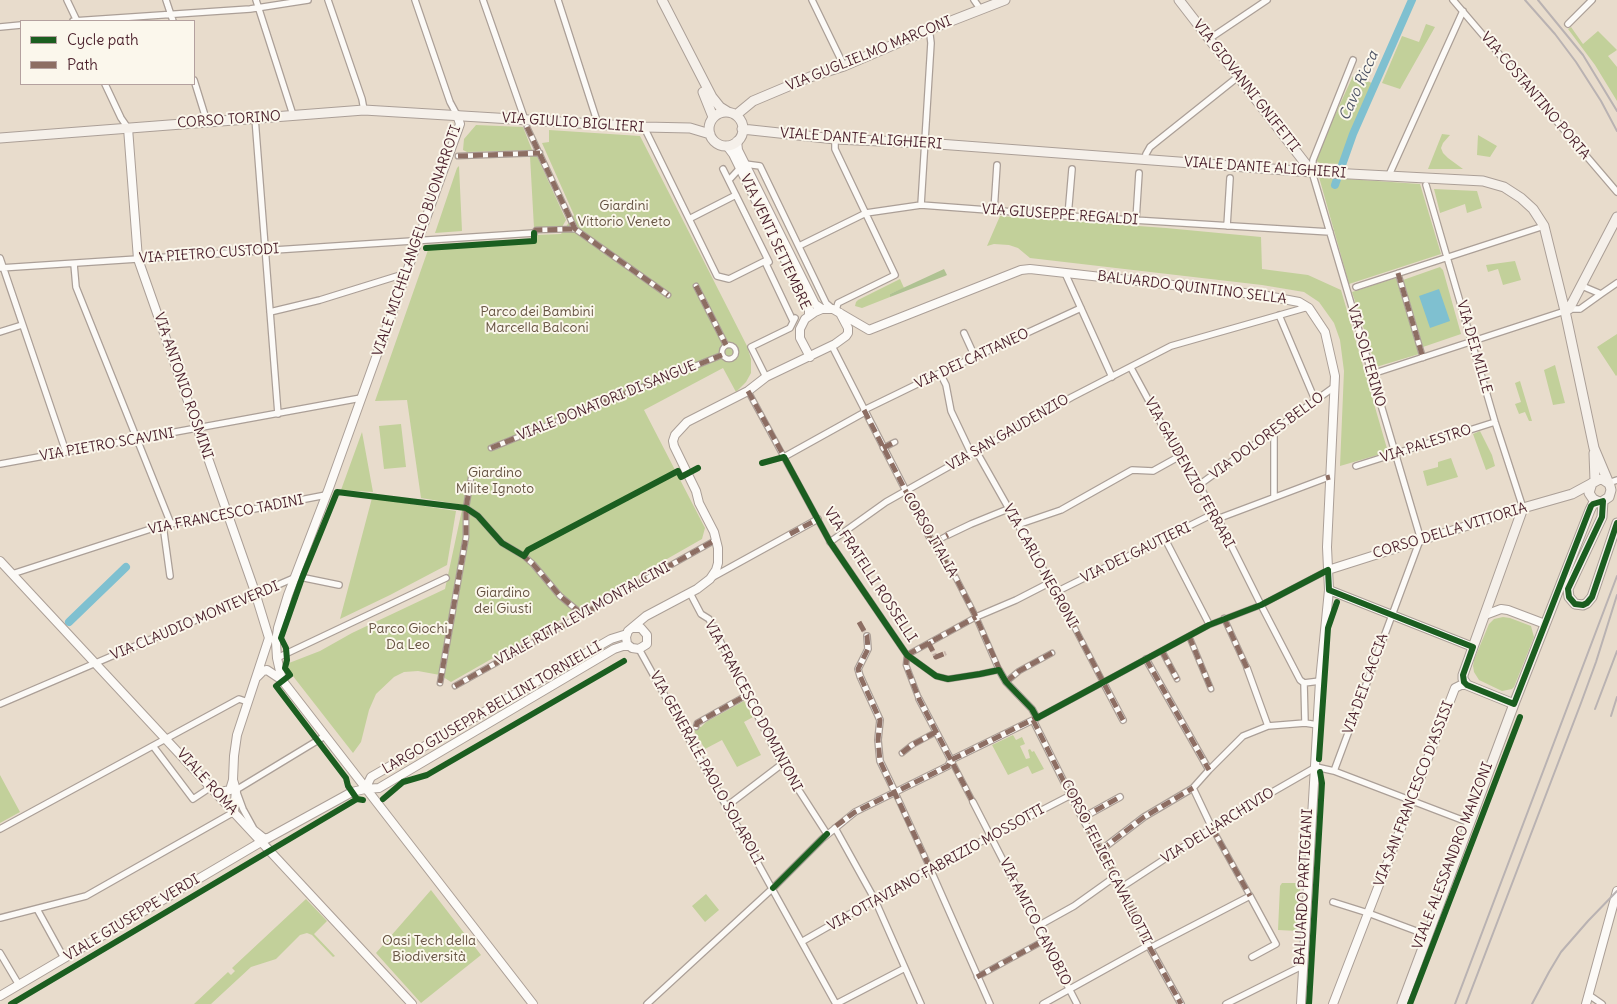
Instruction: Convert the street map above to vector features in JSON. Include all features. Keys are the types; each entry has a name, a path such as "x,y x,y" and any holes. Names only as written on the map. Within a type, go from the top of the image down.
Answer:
{"main road":[{"path":"662,0 712,97 720,107 732,114 741,121 742,129 737,141 727,146 717,143 710,134 709,125 712,119 722,112 732,114"},
{"name":"VIA GUGLIELMO MARCONI","path":"732,114 754,101 810,77 844,66 928,30 1006,0"},
{"name":"VIA GIOVANNI GNIFETTI","path":"1179,0 1312,172"},
{"path":"693,62 695,76 712,119"},
{"name":"CORSO TORINO","path":"0,138 364,110 457,114"},
{"name":"VIA GIULIO BIGLIERI","path":"457,114 526,123 690,128 710,134"},
{"name":"VIA GIULIO BIGLIERI","path":"690,128 712,119"},
{"name":"VIALE DANTE ALIGHIERI","path":"742,129 835,138 1312,172 1483,181 1504,188 1521,198 1533,209 1544,226 1567,310 1594,448"},
{"path":"1567,310 1582,286 1617,217"},
{"path":"1594,448 1613,481 1611,494 1601,502"},
{"path":"1594,448 1593,482 1589,489 1590,496 1601,502"},
{"path":"1593,482 1602,479 1613,481"},
{"name":"CORSO DELLA VITTORIA","path":"1523,508 1572,494 1593,482"},
{"path":"1572,494 1585,499 1590,510"},
{"path":"1601,502 1602,517 1568,589 1569,598 1575,604 1583,605 1592,596 1617,523"},
{"name":"VIALE ALESSANDRO MANZONI","path":"1402,1004 1514,704 1590,510 1593,504 1601,502"},
{"path":"1514,704 1467,685 1462,675 1523,508"}],"street":[{"path":"67,0 77,20"},
{"path":"166,0 173,20"},
{"path":"256,0 293,115"},
{"path":"90,20 258,8 308,0"},
{"path":"328,0 362,99 364,110"},
{"path":"415,0 450,102 457,114"},
{"path":"483,0 526,123 575,228 668,295"},
{"path":"558,0 598,124"},
{"path":"812,0 844,66"},
{"path":"974,0 981,10"},
{"path":"1210,39 1267,0"},
{"name":"VIA COSTANTINO PORTA","path":"1453,0 1617,192"},
{"path":"1568,24 1592,0"},
{"path":"1389,175 1463,11"},
{"path":"0,27 20,25"},
{"path":"921,205 931,43 928,30"},
{"path":"1312,172 1313,160 1353,60"},
{"path":"1145,160 1150,147 1239,76"},
{"path":"195,83 207,122"},
{"path":"105,85 121,118 128,128"},
{"name":"VIALE MICHELANGELO BUONARROTI","path":"282,680 277,658 276,642 278,628 294,577 326,495 460,124 457,114"},
{"path":"255,118 278,414"},
{"path":"644,127 717,276 729,280 767,260"},
{"name":"VIA ANTONIO ROSMINI","path":"128,128 138,259 256,595 269,638 255,680"},
{"path":"710,579 718,563 718,548 714,532 674,446 675,435 688,422 748,390 766,377 832,346 846,336 848,328 838,312 838,303 895,275 835,148 835,138"},
{"name":"VIA VENTI SETTEMBRE","path":"737,141 743,166 809,309 809,316"},
{"name":"VIA VENTI SETTEMBRE","path":"727,146 743,166 814,304 822,309"},
{"path":"458,156 540,153"},
{"path":"994,211 997,165"},
{"name":"VIA VENTI SETTEMBRE","path":"729,180 743,166 760,166 826,303 838,312"},
{"name":"VIA VENTI SETTEMBRE","path":"723,169 794,319 790,328 752,347 766,377"},
{"path":"1068,216 1072,169"},
{"path":"1136,220 1138,172"},
{"name":"VIA SOLFERINO","path":"1312,172 1420,540"},
{"path":"1227,226 1230,178"},
{"name":"VIA DEI MILLE","path":"1427,187 1495,422 1523,508"},
{"path":"689,219 736,195"},
{"name":"VIA GIUSEPPE REGALDI","path":"799,246 866,213 921,205 1330,232"},
{"path":"1356,287 1544,226"},
{"path":"534,233 536,230 575,228"},
{"name":"VIA PIETRO CUSTODI","path":"1,268 534,233"},
{"path":"0,258 1,268 66,452"},
{"path":"74,264 76,287 171,524"},
{"name":"BALUARDO QUINTINO SELLA","path":"838,312 869,330 1012,272 1030,269 1262,295 1299,302 1308,307"},
{"path":"270,312 320,300 407,273"},
{"path":"1065,273 1112,377"},
{"path":"1398,273 1423,358"},
{"path":"1372,374 1567,310 1580,309 1617,283"},
{"path":"696,286 726,345"},
{"path":"1582,286 1601,294"},
{"path":"1308,307 1325,332 1335,376 1328,478"},
{"name":"VIA SAN GAUDENZIO","path":"830,542 877,508 1072,397 1171,346 1308,307"},
{"name":"VIA DEI CATTANEO","path":"784,456 865,411 940,373 1081,308"},
{"path":"810,357 800,338 805,319 822,309 838,312"},
{"path":"1279,315 1315,400"},
{"path":"0,332 22,325"},
{"path":"964,333 974,357"},
{"path":"726,345 733,346 736,350 736,354 730,359 722,354 723,348 726,345"},
{"name":"CORSO ITALIA","path":"832,346 932,543 956,578 976,617 999,670 1006,682 1032,709 1035,719"},
{"name":"VIALE DONATORI DI SANGUE","path":"491,448 722,354"},
{"name":"VIA GAUDENZIO FERRARI","path":"1131,368 1216,516 1300,680 1304,684"},
{"name":"VIA CARLO NEGRONI","path":"940,373 946,385 951,410 970,451 979,456 1051,582 1103,682"},
{"name":"VIA DOLORES BELLO","path":"1199,485 1334,387"},
{"name":"VIA FRATELLI ROSSELLI","path":"748,390 830,542 907,654 906,665 919,699 951,760"},
{"name":"VIA PIETRO SCAVINI","path":"0,464 361,398"},
{"name":"VIA PALESTRO","path":"1356,466 1495,422"},
{"path":"1274,430 1274,497"},
{"path":"883,448 895,442"},
{"path":"1017,525 1061,510 1132,470 1153,472 1180,456"},
{"path":"440,683 466,537 468,495 471,478 475,469"},
{"name":"VIA DEI GAUTIERI","path":"1056,592 1164,539 1216,516 1328,478"},
{"name":"BALUARDO PARTIGIANI","path":"1301,1004 1320,681 1329,590 1327,547 1328,478"},
{"name":"VIA FRANCESCO TADINI","path":"6,571 162,525 326,495"},
{"path":"466,508 478,516 502,543 534,564 560,596 585,614"},
{"name":"CORSO DELLA VITTORIA","path":"1328,570 1523,508"},
{"path":"932,543 1008,509"},
{"path":"634,628 638,627 644,630 648,635 648,641 640,649 632,648 626,640 628,631 644,618 818,519"},
{"path":"162,525 170,576"},
{"path":"1164,539 1209,624"},
{"name":"VIA DEI CACCIA","path":"1334,771 1420,540"},
{"name":"VIALE RITA LEVI MONTALCINI","path":"455,686 712,542"},
{"name":"VIALE ROMA","path":"0,561 6,571 166,738 412,1004"},
{"path":"647,1004 773,888 827,834 855,812 948,766 951,760 1035,719 1209,624 1261,605 1328,570"},
{"path":"294,577 339,585"},
{"name":"VIA CLAUDIO MONTEVERDI","path":"0,704 294,577"},
{"path":"277,658 446,578"},
{"path":"999,670 948,679 936,676 907,654 976,617 1016,600 1051,582"},
{"path":"1329,590 1473,647"},
{"name":"VIA FRANCESCO DOMINIONI","path":"690,593 701,614 709,619 782,764 827,834"},
{"path":"1485,614 1501,609 1508,610 1545,624"},
{"path":"644,630 650,621 650,614"},
{"path":"1224,618 1247,668 1268,726"},
{"name":"LARGO GIUSEPPA BELLINI TORNIELLI","path":"365,789 372,777 610,639 627,634"},
{"path":"867,636 868,649 858,669 880,720 878,740 880,761 990,1004"},
{"path":"1189,636 1211,689"},
{"name":"LARGO GIUSEPPA BELLINI TORNIELLI","path":"365,789 378,788 394,779 614,648 629,646"},
{"name":"VIA GENERALE PAOLO SOLAROLI","path":"640,649 836,1004"},
{"path":"1162,651 1177,680"},
{"path":"1006,682 1019,671 1052,653"},
{"path":"1146,659 1209,770"},
{"path":"153,746 194,799 213,789 227,792 230,790 233,780 237,735 255,680 263,671 267,670 282,680 533,1004"},
{"path":"1305,723 1304,684 1320,681"},
{"path":"1103,682 1123,720"},
{"name":"VIA SAN FRANCESCO D'ASSISI","path":"1333,1004 1455,688 1467,685"},
{"path":"696,724 746,695"},
{"path":"0,829 239,699 248,702"},
{"name":"CORSO FELICE CAVALLOTTI","path":"1035,719 1082,818 1122,887 1180,1004"},
{"path":"1101,850 1144,817 1194,788 1243,736 1268,726 1305,723 1318,725"},
{"path":"902,753 912,745 936,732"},
{"path":"236,790 325,736"},
{"name":"VIA AMICO CANOBIO","path":"951,760 1078,1004"},
{"path":"727,806 782,764"},
{"path":"1316,767 1334,771 1470,823"},
{"name":"VIA DELL'ARCHIVIO","path":"1122,887 1215,825 1316,767"},
{"path":"388,768 387,772 394,779"},
{"path":"0,918 86,896 234,812 236,790 233,780"},
{"path":"1194,788 1212,828 1276,944 1252,956"},
{"name":"VIALE GIUSEPPE VERDI","path":"0,996 261,842 350,793 365,789"},
{"name":"VIALE ROMA","path":"236,790 243,809 254,829 264,837 269,838"},
{"name":"VIA OTTAVIANO FABRIZIO MOSSOTTI","path":"802,941 929,867 1071,795"},
{"path":"1082,818 1120,796"},
{"path":"836,827 875,900 921,1004"},
{"path":"1038,926 1074,906 1116,876"},
{"path":"1586,1004 1614,916 1617,891"},
{"path":"1044,1004 1070,988 1150,946 1250,896"},
{"path":"1333,902 1427,935"},
{"path":"36,909 64,958"},
{"path":"977,976 1045,940"},
{"path":"0,953 19,985"},
{"path":"1226,1004 1304,965"},
{"path":"836,1004 905,968"},
{"path":"1589,995 1602,1004"}],"green space":[{"path":"1426,24 1435,27 1400,89 1382,83 1402,36 1419,42"},
{"path":"1571,27 1583,44 1598,31 1617,50 1608,56 1617,67 1617,101 1595,65 1568,29"},
{"path":"1353,76 1372,83 1341,164 1320,163 1314,160"},
{"path":"476,125 523,127 532,150 467,152 463,150 464,139"},
{"path":"549,130 640,136 747,346 751,359 751,373 746,382 736,392 723,368 644,410 705,528 702,539 451,682 440,675 418,671 404,672 394,677 376,694 369,710 361,742 353,753 289,671 289,663 320,651 352,633 445,589 463,505 421,498 407,400 375,401 428,250 535,242 535,235 561,234 574,215 542,143 549,142"},
{"path":"1442,134 1450,135 1441,148 1443,153 1463,169 1428,169"},
{"path":"1478,135 1497,146 1490,157 1477,155"},
{"path":"530,156 537,156 566,220 562,227 534,228"},
{"path":"459,166 462,231 435,233 457,168"},
{"path":"1319,177 1420,184 1441,254 1349,284"},
{"path":"1434,189 1477,191 1482,208 1467,213 1465,204 1440,213"},
{"path":"1000,216 1261,237 1262,269 1308,275 1341,290 1388,452 1340,466 1344,371 1340,340 1334,323 1319,302 1304,292 1262,285 1030,258 1018,248 1009,245 994,244 987,246"},
{"path":"1515,261 1521,280 1503,285 1498,269 1488,272 1486,265"},
{"path":"1440,267 1443,270 1461,334 1423,347 1403,280"},
{"path":"944,269 947,275 890,297 890,294"},
{"path":"1396,278 1419,354 1376,367 1352,292"},
{"path":"900,279 904,288 890,294 890,297 862,308 855,306 858,300"},
{"path":"1617,334 1617,375 1616,376 1597,347"},
{"path":"1555,365 1565,403 1553,405 1544,370"},
{"path":"1520,381 1532,421 1529,421 1525,412 1519,414 1515,404 1521,402 1515,383"},
{"path":"401,424 406,467 384,469 379,426"},
{"path":"1480,431 1492,455 1495,466 1486,470 1473,434"},
{"path":"362,432 373,492 341,490"},
{"path":"1451,458 1458,477 1427,486 1423,471 1438,467 1438,462"},
{"path":"372,498 456,511 447,565 340,619"},
{"path":"1503,617 1531,626 1534,637 1514,687 1502,691 1479,680 1473,666 1489,624 1494,619"},
{"path":"744,701 753,717 744,722 761,755 737,767 722,740 705,749 694,731 697,727 701,727 706,722"},
{"path":"1013,735 1016,740 1022,737 1025,744 1020,746 1026,759 1030,758 1028,750 1034,751 1044,769 1032,774 1028,766 1008,775 992,745"},
{"path":"0,775 20,812 0,823"},
{"path":"1282,883 1298,883 1300,887 1298,931 1278,930 1280,886"},
{"name":"Oasi Tech della Biodiversità","path":"431,890 481,955 421,1003 376,953"},
{"path":"706,894 719,910 705,922 692,906"},
{"path":"306,899 327,921 314,934 335,956 333,957 312,935 307,933 300,935 276,959 251,967 211,1004 194,1004 228,972 231,975 235,971 232,968"}],"water":[{"path":"1439,289 1450,321 1430,328 1419,296"}],"waterway":[{"name":"Cavo Ricca","path":"1335,185 1353,134 1412,0"},
{"name":"Cavo Ricca","path":"69,622 126,567"}],"tunnel":[{"path":"859,622 867,636"},
{"path":"928,642 936,657 946,653"}],"railway":[{"path":"1525,0 1555,34 1576,62 1601,101 1617,131"},
{"path":"1538,0 1583,55 1617,111"},
{"path":"1455,1004 1617,576"},
{"path":"1466,1004 1581,703 1617,595"},
{"path":"1595,709 1617,651"},
{"path":"1611,716 1617,697"},
{"path":"1532,1004 1561,952 1617,891"}],"marked path":[{"path":"527,127 575,229 668,295"},
{"path":"458,156 540,153"},
{"path":"534,233 536,230 575,229"},
{"path":"1398,273 1423,358"},
{"path":"696,286 726,345"},
{"path":"491,448 722,355"},
{"path":"748,391 786,460"},
{"path":"864,410 932,542 956,578 1001,673"},
{"path":"883,448 895,442"},
{"path":"1175,449 1180,456"},
{"path":"440,683 466,537 466,508 471,478 475,469"},
{"path":"1326,478 1330,477"},
{"path":"790,534 818,519"},
{"path":"933,543 948,535"},
{"path":"455,686 712,542"},
{"path":"521,554 533,564 560,596 583,615"},
{"path":"1056,592 1123,720"},
{"path":"907,655 976,617"},
{"path":"1224,618 1247,668"},
{"path":"859,622 867,636 868,649 858,669 880,720 878,740 880,761 929,866"},
{"path":"1189,636 1211,689"},
{"path":"928,642 936,657 946,653"},
{"path":"1162,651 1177,679"},
{"path":"1006,682 1019,671 1052,653"},
{"path":"907,655 906,665 919,699 973,802"},
{"path":"1146,659 1209,770"},
{"path":"696,727 697,723 747,695"},
{"path":"836,826 855,812 948,766 951,760 1040,716"},
{"path":"1033,720 1082,818 1116,876 1150,948 1181,1004"},
{"path":"902,753 912,745 936,732"},
{"path":"1101,850 1144,817 1193,788"},
{"path":"1082,818 1120,797"},
{"path":"1212,828 1250,896"},
{"path":"977,977 1045,940"}],"cycle path":[{"path":"426,248 534,241 534,233"},
{"path":"762,463 784,457 830,542 907,655 936,676 948,679 999,670 1006,682 1032,709 1037,718 1209,625 1261,605 1328,570 1329,590 1473,647 1463,675 1464,682 1467,685 1514,704 1591,506 1603,501 1602,517 1568,589 1569,597 1575,604 1583,605 1592,597 1617,523"},
{"path":"357,799 348,786 346,778 276,686 290,675 285,668 287,660 286,648 281,638 302,578 337,492 466,508 478,516 502,543 524,556 528,550 678,471 681,477 698,468"},
{"path":"1319,759 1328,628 1337,602"},
{"path":"383,799 403,782 427,775 624,661"},
{"path":"1410,1004 1520,717"},
{"path":"1309,1004 1322,783 1320,772"},
{"path":"11,1004 357,799 363,800"},
{"path":"773,888 827,834"}],"park label":[{"name":"Giardini Vittorio Veneto","path":"624,214"},
{"name":"Parco dei Bambini Marcella Balconi","path":"537,320"},
{"name":"Giardino Milite Ignoto","path":"495,482"},
{"name":"Giardino dei Giusti","path":"503,602"},
{"name":"Parco Giochi Da Leo","path":"408,638"}]}
